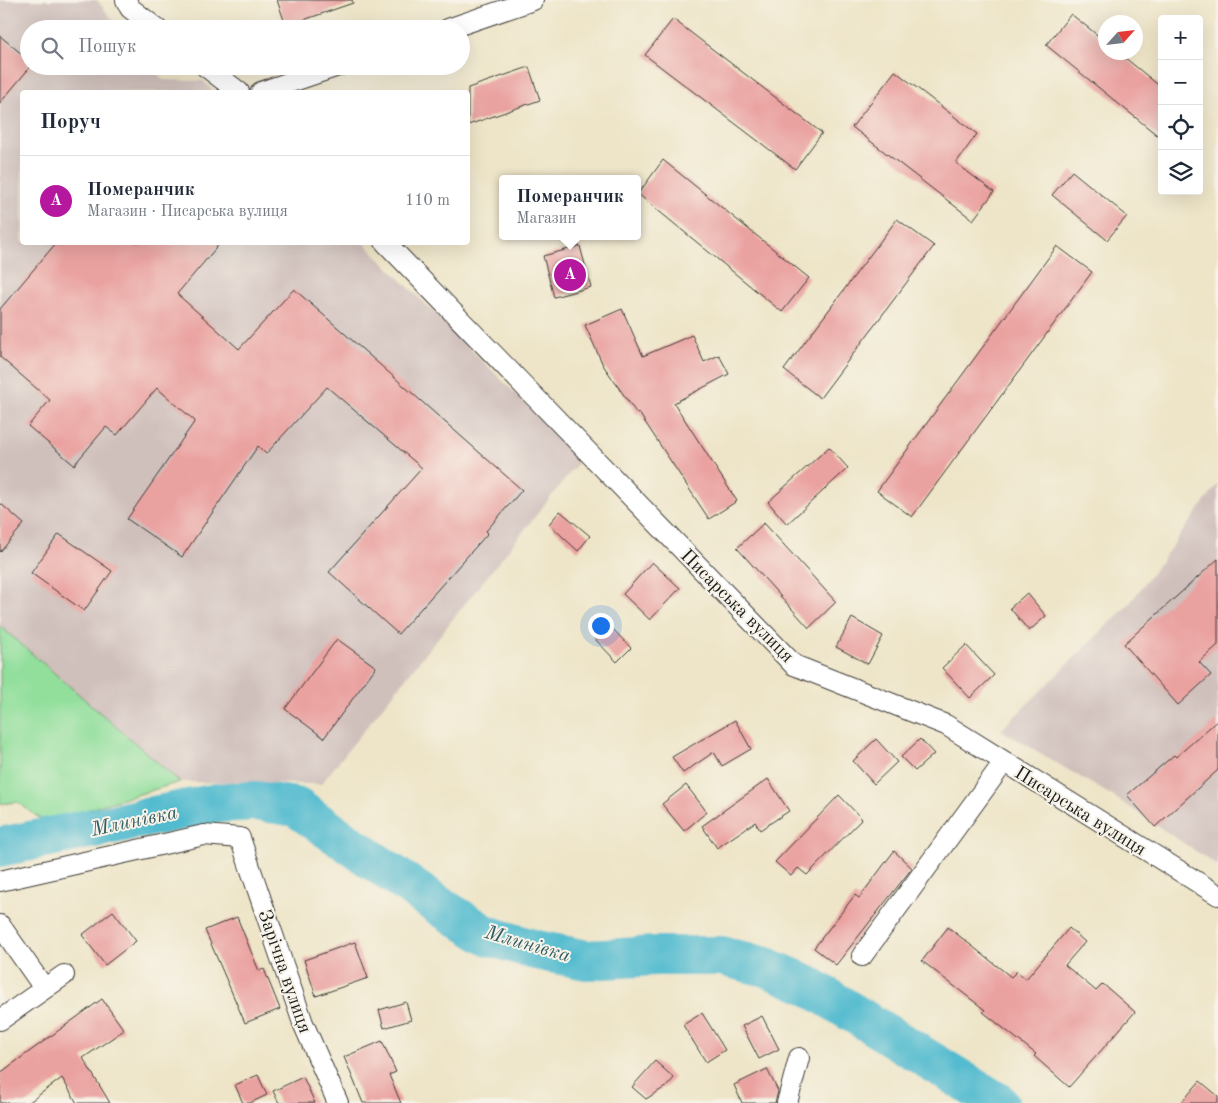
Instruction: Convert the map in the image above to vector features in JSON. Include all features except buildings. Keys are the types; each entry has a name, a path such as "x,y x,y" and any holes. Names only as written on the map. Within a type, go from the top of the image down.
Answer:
{"street":[{"path":"126,0 130,8 145,20"},
{"path":"470,21 533,0"},
{"path":"216,75 235,90"},
{"path":"268,90 312,75"},
{"name":"Писарська вулиця","path":"388,245 794,664 946,725 1218,895"},
{"path":"862,956 1004,762"},
{"name":"Зарічна вулиця","path":"0,881 204,835 240,838 303,1024 338,1103"},
{"path":"0,925 44,988"},
{"path":"0,1020 64,975"},
{"path":"788,1103 799,1058"}],"shaded area":[{"path":"0,0 97,0 113,20 20,20 20,75 159,75 163,80 203,81 212,90 20,90 20,245 366,245 581,459 321,784 180,782 0,626"},
{"path":"1218,484 1218,866 1114,797 1001,730 1130,603"}],"green space":[{"path":"0,626 180,782 45,822 17,802 0,804"}],"waterway":[{"name":"Млинівка","path":"0,847 217,803 256,801 296,807 433,902 486,935 536,950 587,960 655,956 721,956 766,967 806,984 999,1103"}],"place":[{"name":"Померанчик","path":"570,275"}]}
